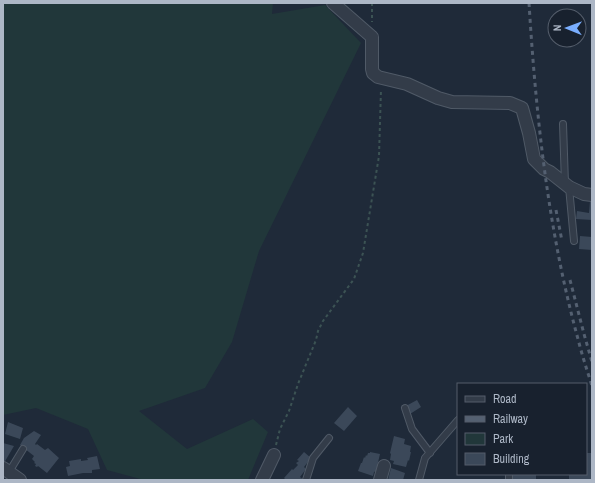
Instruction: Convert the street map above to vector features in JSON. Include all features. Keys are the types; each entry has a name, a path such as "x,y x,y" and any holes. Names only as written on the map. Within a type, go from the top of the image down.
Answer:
{"street":[{"path":"333,3 372,37 373,74 378,77 407,84 438,98 452,102 510,104 522,108 534,159 544,169 567,186 584,194 592,195"},
{"path":"262,480 274,455"},
{"path":"380,480 384,466"},
{"path":"6,470 20,480"}],"lane":[{"path":"563,124 567,186 574,241"},
{"path":"404,408 412,429 430,453"},
{"path":"419,480 425,458 457,421"},
{"path":"306,480 313,458 329,438"},
{"path":"6,470 23,449"}],"path":[{"path":"274,455 280,429 289,411 318,331 323,321 354,279 363,253 379,156 381,90 378,77"}],"green space":[{"path":"3,3 273,3 272,14 325,5 361,43 259,251 232,342 205,388 139,411 187,449 253,419 268,432 248,480 144,480 107,470 88,429 36,408 3,415"}],"building":[{"path":"590,201 592,201 592,220 576,219 577,211 589,213"},
{"path":"580,236 592,237 592,250 579,249"},
{"path":"417,400 421,407 410,414 406,406"},
{"path":"348,407 357,416 344,431 334,423"},
{"path":"8,422 23,428 20,439 5,434"},
{"path":"34,431 41,435 35,444 45,450 48,448 59,458 47,473 38,466 35,466 36,464 32,459 34,456 20,445 24,438"},
{"path":"394,436 405,439 404,444 411,446 409,461 408,460 406,467 393,464 394,461 390,460"},
{"path":"3,443 14,446 4,463 3,463"},
{"path":"304,452 311,458 304,467 306,469 300,477 303,479 286,480 284,478 298,465 296,463 299,461 297,460"},
{"path":"370,452 380,454 376,471 374,472 373,476 358,471 364,457 365,458"},
{"path":"587,453 592,453 592,480 569,480 569,475 587,475"},
{"path":"97,456 100,469 92,470 92,473 68,476 66,467 70,466 69,461 81,459 81,461 88,460 87,458"},
{"path":"391,468 405,473 403,480 388,480"},
{"path":"510,475 536,475 536,480 510,480"}],"railway":[{"path":"529,3 535,88 551,215 568,298 581,351 592,386"},
{"path":"556,210 562,241"},
{"path":"570,280 592,362"}]}
